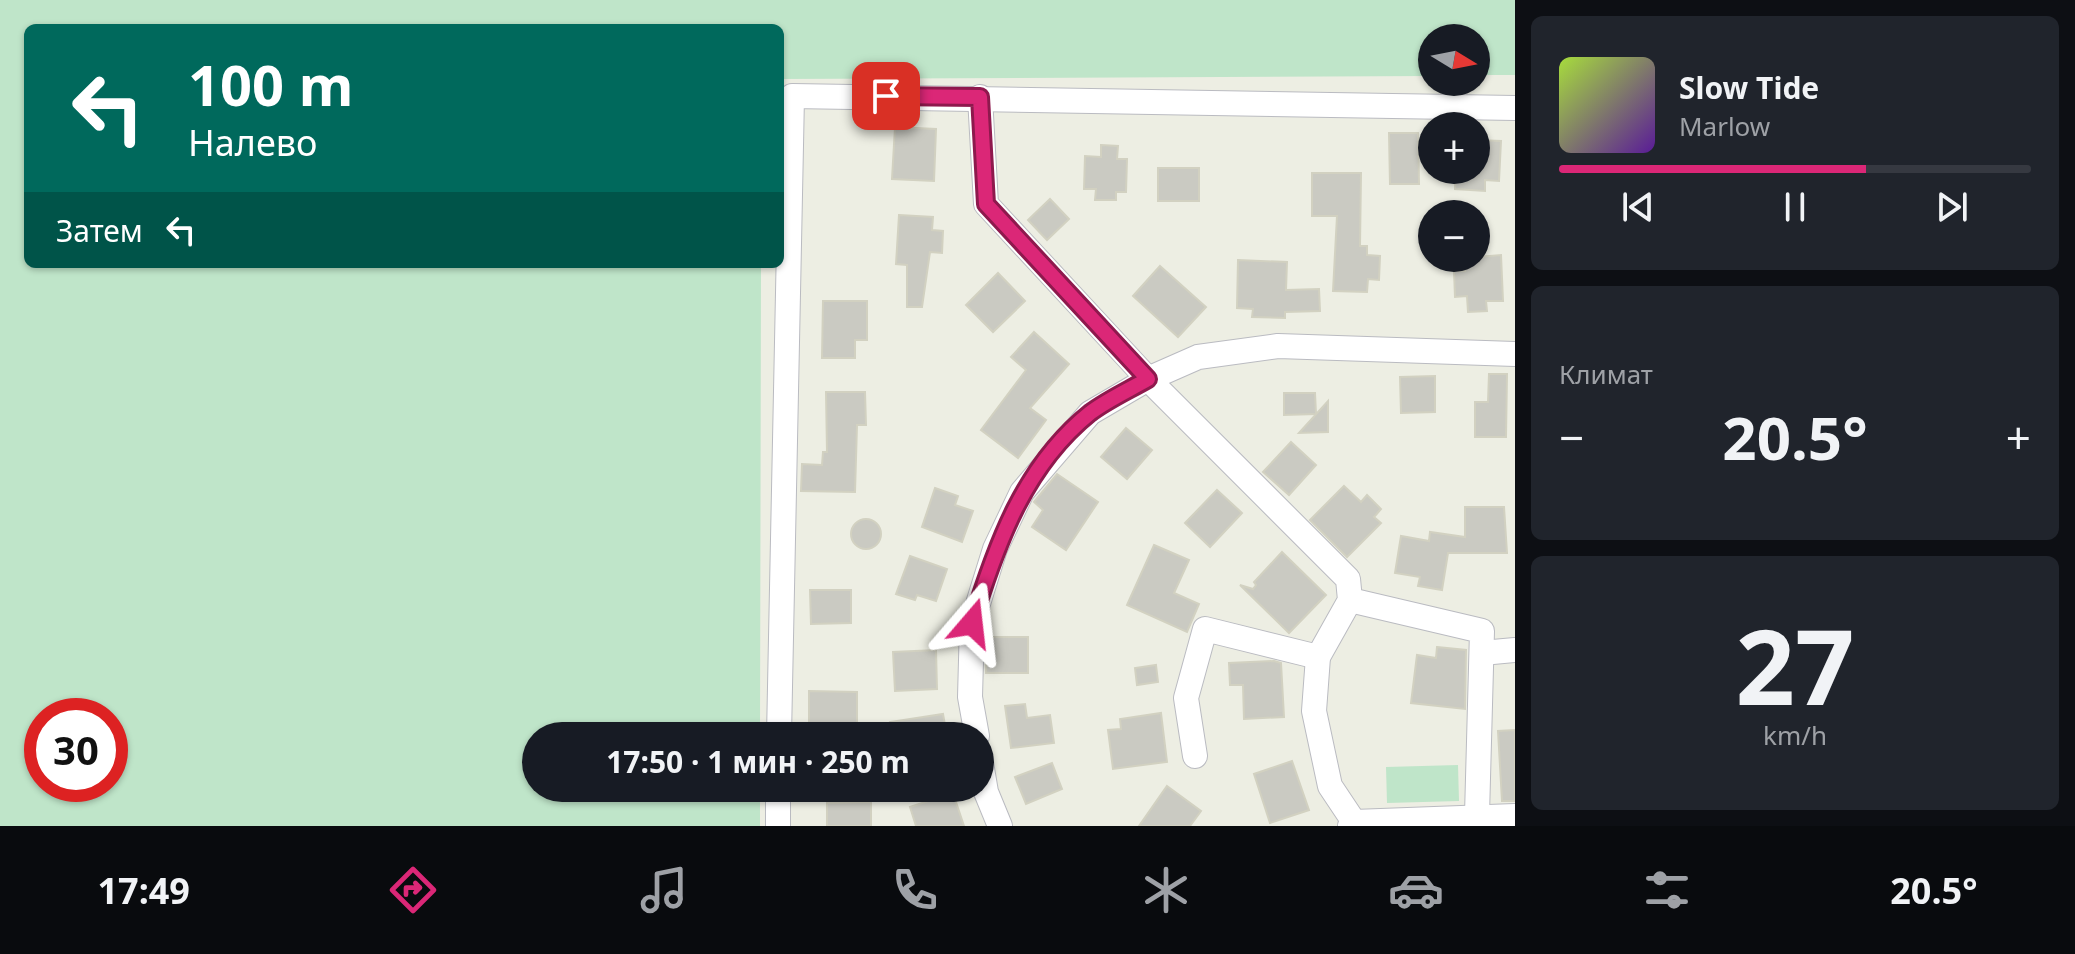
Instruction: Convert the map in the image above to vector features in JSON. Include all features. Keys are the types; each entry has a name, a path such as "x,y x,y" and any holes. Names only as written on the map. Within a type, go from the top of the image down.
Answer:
{"street":[{"path":"779,722 792,96 1515,108"},
{"path":"980,97 986,204 1148,379 1348,579 1350,600 1318,657 1314,711 1330,786 1352,824 1477,815 1515,816"},
{"path":"974,722 970,697 972,623 995,549 1022,492 1090,413 1148,379 1198,357 1278,346 1515,354"},
{"path":"1350,600 1482,631 1477,815"},
{"path":"1195,756 1186,698 1205,629 1318,657"},
{"path":"1482,653 1515,650"},
{"path":"778,802 778,826"},
{"path":"990,802 1000,826"}],"green space":[{"path":"0,0 1515,0 1515,75 1490,75 1490,24 1418,24 1418,76 784,79 784,24 24,24 24,268 761,268 760,722 522,722 522,802 760,802 760,826 0,826"},
{"path":"1458,765 1459,801 1387,803 1386,767"}],"building":[{"path":"895,127 936,129 934,181 892,179"},
{"path":"1389,133 1418,133 1418,184 1390,184"},
{"path":"1490,141 1501,141 1499,181 1490,180"},
{"path":"1101,145 1118,146 1117,159 1127,159 1126,192 1116,192 1116,200 1095,200 1096,189 1084,189 1085,156 1101,157"},
{"path":"1158,168 1199,168 1199,201 1158,201"},
{"path":"1312,173 1361,173 1360,246 1367,246 1367,255 1380,256 1379,280 1368,279 1367,292 1333,291 1337,216 1312,216"},
{"path":"1455,184 1485,184 1485,191 1455,189"},
{"path":"1050,199 1069,219 1047,240 1028,220"},
{"path":"899,215 933,217 932,230 943,231 942,253 930,252 922,307 907,307 907,265 896,264"},
{"path":"1501,255 1503,301 1486,301 1487,311 1468,312 1467,296 1455,297 1454,272 1490,272 1490,256"},
{"path":"1238,260 1287,262 1286,290 1319,289 1320,311 1285,312 1285,318 1252,317 1253,309 1237,308"},
{"path":"1160,266 1206,307 1178,337 1133,296"},
{"path":"998,273 1025,301 993,332 966,305"},
{"path":"823,301 867,301 867,340 855,340 855,358 822,358"},
{"path":"1034,332 1069,364 1030,408 1046,420 1018,458 981,430 1026,370 1011,357"},
{"path":"1489,374 1507,374 1506,437 1475,437 1475,402 1488,402"},
{"path":"1435,376 1435,412 1401,413 1400,377"},
{"path":"826,392 865,392 866,425 857,425 855,492 801,491 802,464 822,465 823,452 827,452"},
{"path":"1284,393 1315,393 1316,414 1284,415"},
{"path":"1328,401 1328,432 1299,433"},
{"path":"1126,428 1152,450 1127,479 1101,457"},
{"path":"1291,442 1316,465 1289,495 1263,472"},
{"path":"1057,474 1098,502 1066,550 1032,527 1043,510 1034,502"},
{"path":"1344,486 1361,502 1367,495 1381,509 1374,517 1381,523 1347,557 1310,520"},
{"path":"935,488 958,496 955,505 973,511 962,542 922,527"},
{"path":"1217,490 1242,513 1210,547 1185,523"},
{"path":"1465,507 1504,507 1507,553 1448,553 1442,590 1418,586 1420,577 1395,573 1401,536 1429,541 1430,532 1465,537"},
{"path":"866,519 872,520 880,528 880,540 872,548 866,549 860,548 852,540 851,534 852,528 860,520"},
{"path":"1154,545 1189,560 1174,593 1199,604 1187,632 1127,605"},
{"path":"1282,552 1326,595 1289,633 1240,585 1253,589 1256,585 1254,582"},
{"path":"910,556 947,569 936,601 917,595 915,600 896,594"},
{"path":"810,590 851,590 851,623 811,624"},
{"path":"987,637 1028,637 1028,673 986,673"},
{"path":"1437,647 1466,650 1465,709 1411,703 1417,655 1436,658"},
{"path":"936,650 937,689 895,691 893,652"},
{"path":"1229,663 1281,663 1284,717 1244,719 1243,685 1230,685"},
{"path":"1156,665 1158,682 1137,685 1135,668"},
{"path":"809,691 857,692 857,722 809,722"},
{"path":"1025,704 1027,718 1050,715 1054,743 1011,748 1005,706"},
{"path":"1161,713 1167,762 1113,769 1108,730 1121,729 1120,719"},
{"path":"943,714 944,722 890,722"},
{"path":"1515,730 1515,801 1502,801 1498,731"},
{"path":"1292,761 1309,810 1270,823 1254,774"},
{"path":"1052,763 1062,789 1026,804 1015,777"},
{"path":"1167,786 1201,811 1190,826 1139,826"},
{"path":"871,802 871,826 827,826 827,803"},
{"path":"925,802 956,802 964,826 916,826 910,807"}],"route":[{"path":"886,96 980,97 986,204 1148,379 1090,413 1022,492 995,549 972,623"}]}
